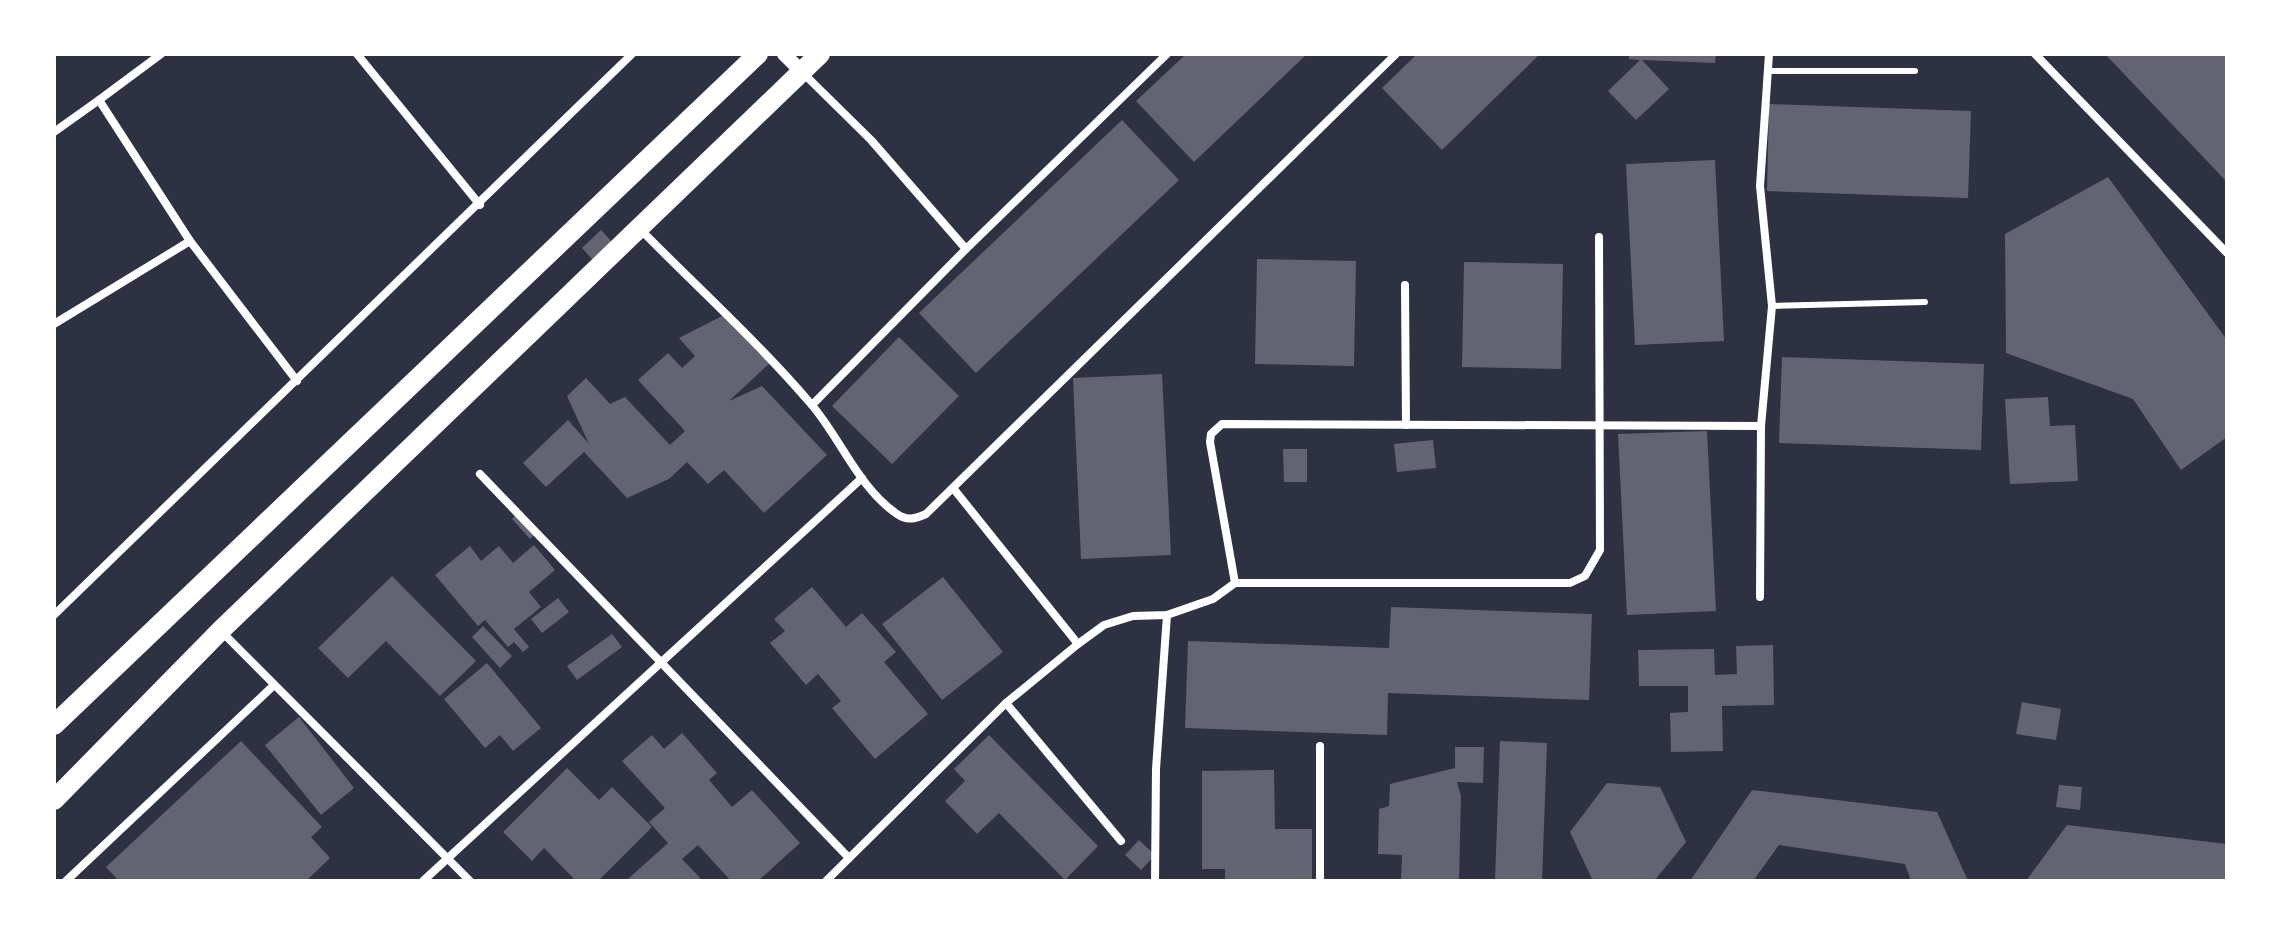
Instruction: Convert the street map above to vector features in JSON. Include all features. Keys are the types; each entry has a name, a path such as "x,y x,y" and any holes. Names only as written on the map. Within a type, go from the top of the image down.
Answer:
{"main road":[{"path":"54,725 758,54"},
{"path":"54,800 221,630 641,230 820,54"}],"street":[{"path":"54,132 161,54"},
{"path":"357,54 480,205"},
{"path":"54,615 480,205 632,54"},
{"path":"784,54 871,140 966,249"},
{"path":"812,405 966,249 1167,54"},
{"path":"641,230 812,405 862,478 900,516 914,519 926,514 953,488 1396,54"},
{"path":"1760,597 1761,426 1772,306 1760,186 1769,54"},
{"path":"2035,54 2227,253"},
{"path":"99,100 190,241 297,381"},
{"path":"826,881 1006,703 1104,625 1133,616 1167,615 1213,599 1235,583 1570,583 1585,576 1600,550 1599,237"},
{"path":"54,324 190,241"},
{"path":"1405,285 1406,425"},
{"path":"1235,583 1210,442 1216,428 1222,424 1761,426"},
{"path":"480,474 849,858"},
{"path":"423,881 862,478"},
{"path":"953,488 1078,644"},
{"path":"1155,881 1156,769 1167,615"},
{"path":"221,630 273,686 470,881"},
{"path":"66,881 273,686"},
{"path":"1006,703 1121,841"},
{"path":"1320,746 1320,881"}],"lane":[{"path":"1770,71 1915,71"},
{"path":"1772,306 1925,302"}],"building":[{"path":"1186,54 1307,54 1194,162 1136,101"},
{"path":"1417,54 1540,54 1442,150 1382,88"},
{"path":"1629,54 1716,54 1715,63 1642,60 1669,89 1636,120 1608,91 1640,60 1629,59"},
{"path":"2105,54 2227,54 2227,182"},
{"path":"1769,104 1971,111 1968,198 1767,191"},
{"path":"1122,120 1179,180 976,373 919,313"},
{"path":"1715,160 1724,341 1635,345 1626,164"},
{"path":"2108,177 2227,340 2227,437 2181,470 2133,399 2006,353 2005,234"},
{"path":"601,230 623,254 603,271 582,248"},
{"path":"1257,259 1356,261 1354,366 1255,364"},
{"path":"1464,262 1563,264 1561,369 1462,367"},
{"path":"726,314 771,362 729,401 762,386 827,455 764,513 724,470 708,484 687,462 669,479 627,498 584,452 546,487 523,463 568,420 589,444 567,396 586,378 610,404 625,397 670,445 685,431 638,380 668,353 682,368 695,356 679,338"},
{"path":"899,337 959,396 892,464 832,406"},
{"path":"1782,357 1984,364 1981,450 1779,443"},
{"path":"1162,374 1171,555 1081,559 1073,378"},
{"path":"2048,397 2050,426 2075,425 2078,481 2010,484 2005,399"},
{"path":"1707,431 1716,611 1627,615 1618,434"},
{"path":"1433,440 1436,468 1397,472 1394,444"},
{"path":"1283,449 1307,449 1307,482 1284,482"},
{"path":"520,511 539,531 530,539 512,519"},
{"path":"534,545 555,570 529,592 541,607 514,629 529,647 523,652 514,642 508,647 485,620 478,626 435,575 470,546 481,561 499,546 513,563"},
{"path":"392,576 476,661 440,696 386,641 348,678 318,648"},
{"path":"943,577 1003,652 942,700 882,624"},
{"path":"812,587 846,627 862,613 896,652 884,662 928,714 875,759 832,708 841,701 818,674 806,685 770,643 785,631 774,619"},
{"path":"558,598 569,612 542,633 531,619"},
{"path":"1391,607 1592,614 1589,700 1388,693 1387,735 1185,728 1188,641 1389,648"},
{"path":"483,626 512,656 500,668 472,637"},
{"path":"612,634 622,647 577,680 567,666"},
{"path":"1773,645 1774,705 1722,706 1723,751 1671,752 1670,713 1688,712 1688,686 1639,686 1638,650 1714,649 1715,675 1737,674 1736,646"},
{"path":"487,663 541,728 513,751 500,735 485,748 444,699"},
{"path":"2022,702 2061,709 2056,740 2016,734"},
{"path":"299,717 354,788 321,815 265,745"},
{"path":"682,733 717,773 709,780 732,807 752,790 800,843 758,881 731,881 698,845 682,859 703,881 628,879 668,843 649,822 665,808 622,761 652,735 664,749"},
{"path":"989,735 1098,846 1065,880 999,813 977,834 945,801 965,781 954,769"},
{"path":"241,741 322,827 311,837 330,858 306,881 119,881 106,867"},
{"path":"1500,741 1547,743 1542,881 1495,881"},
{"path":"1455,747 1484,747 1483,783 1457,782 1461,796 1459,881 1401,881 1402,855 1378,854 1379,809 1389,806 1390,784 1455,768"},
{"path":"567,768 599,800 612,787 652,827 598,881 576,881 544,848 532,861 503,832"},
{"path":"1274,770 1275,829 1312,829 1312,881 1225,881 1225,869 1202,869 1202,771"},
{"path":"1607,783 1660,787 1686,842 1654,881 1593,881 1570,832"},
{"path":"2059,785 2082,787 2080,810 2056,807"},
{"path":"1752,790 1937,812 1968,881 1911,881 1905,864 1779,845 1753,881 1690,881"},
{"path":"2067,825 2227,844 2227,881 2026,881"},
{"path":"1139,840 1155,855 1141,870 1125,855"}]}
